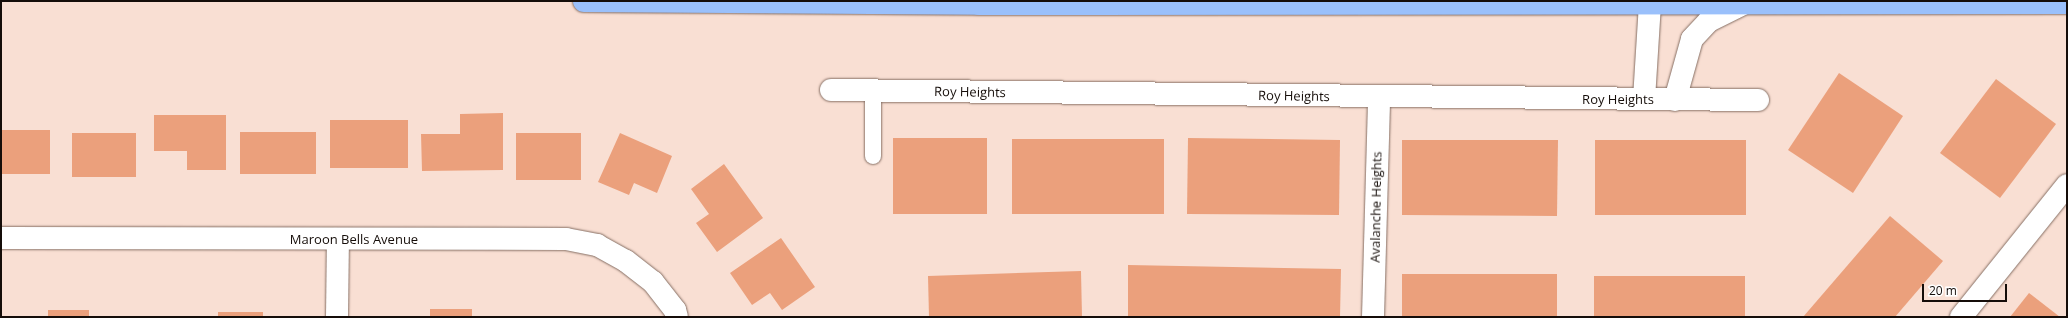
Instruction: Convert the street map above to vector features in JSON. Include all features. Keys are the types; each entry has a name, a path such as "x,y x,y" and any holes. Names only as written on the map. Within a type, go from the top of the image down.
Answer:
{"main road":[{"path":"584,1 2067,3"}],"street":[{"path":"1644,99 1650,2"},
{"path":"1675,100 1692,39 1709,21 1746,3"},
{"name":"Roy Heights","path":"831,90 1758,100"},
{"name":"Avalanche Heights","path":"1373,317 1379,97"},
{"path":"1961,317 2067,185"},
{"name":"Maroon Bells Avenue","path":"1,238 566,239 597,245 626,261 653,282 675,310 678,317"},
{"path":"337,317 338,239"}],"lane":[{"path":"873,91 873,156"}],"building":[{"path":"1839,73 1903,116 1853,193 1788,150"},
{"path":"1996,79 2056,124 2000,198 1940,153"},
{"path":"503,113 503,170 422,171 421,134 460,134 460,114"},
{"path":"154,115 226,115 226,170 187,170 187,151 154,151"},
{"path":"330,120 408,120 408,168 330,168"},
{"path":"1,130 50,130 50,174 1,174"},
{"path":"240,132 316,132 316,174 240,174"},
{"path":"72,133 136,133 136,177 72,177"},
{"path":"516,133 581,133 581,180 516,180"},
{"path":"620,133 672,156 657,193 634,183 629,195 598,182"},
{"path":"893,138 987,138 987,214 893,214"},
{"path":"1188,138 1340,140 1339,215 1187,214"},
{"path":"1012,139 1164,139 1164,214 1012,214"},
{"path":"1402,140 1558,140 1557,216 1402,215"},
{"path":"1595,140 1746,140 1746,215 1595,215"},
{"path":"724,164 763,218 717,252 696,223 709,214 691,189"},
{"path":"1890,216 1943,261 1895,317 1803,317"},
{"path":"781,238 815,287 782,310 770,293 752,305 730,273"},
{"path":"1128,265 1341,269 1340,317 1128,317"},
{"path":"1081,271 1082,317 929,317 928,276"},
{"path":"1402,274 1557,274 1557,317 1402,317"},
{"path":"1594,276 1745,276 1745,317 1594,317"},
{"path":"2029,293 2060,317 2010,317"},
{"path":"430,309 472,309 472,317 430,317"},
{"path":"48,310 89,310 89,317 48,317"},
{"path":"218,312 263,312 263,317 218,317"}]}
